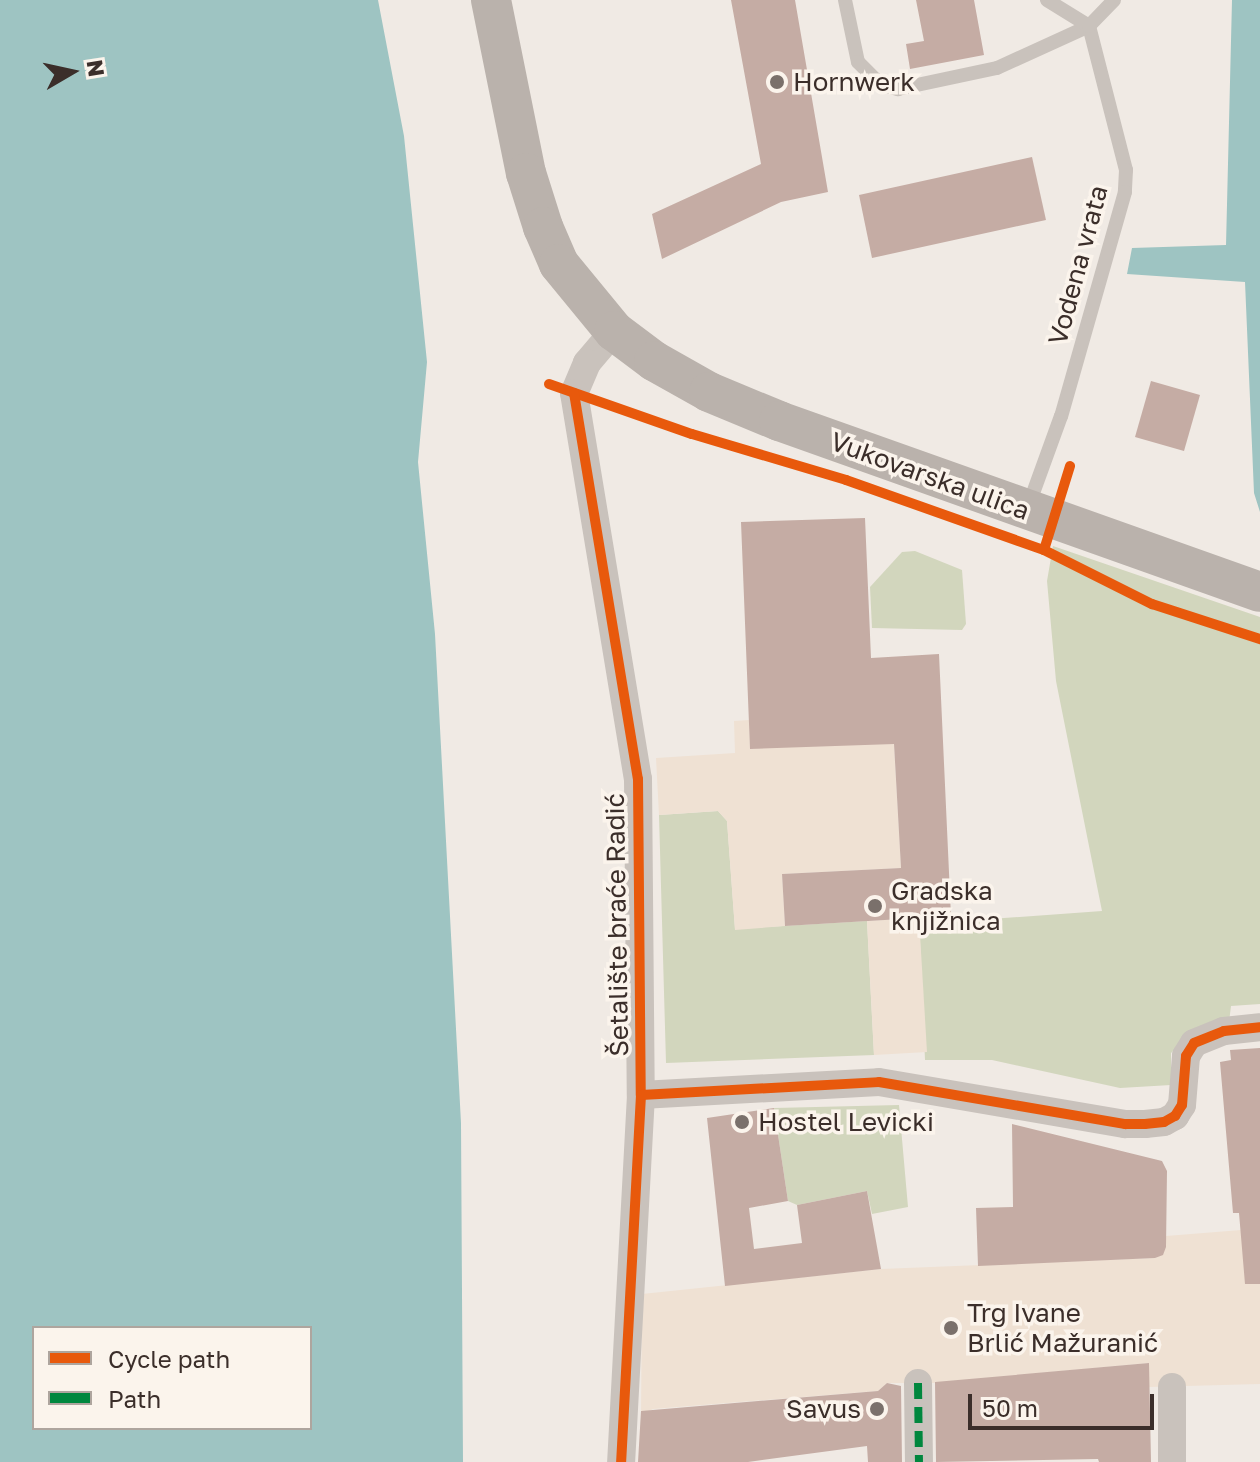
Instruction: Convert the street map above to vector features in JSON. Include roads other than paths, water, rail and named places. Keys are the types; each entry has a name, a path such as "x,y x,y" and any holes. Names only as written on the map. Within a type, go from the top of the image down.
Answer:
{"main road":[{"path":"491,0 526,173 543,227 559,264 614,331"},
{"name":"Vukovarska ulica","path":"614,331 654,361 709,392 1027,511 1260,592"}],"street":[{"name":"Šetalište braće Radić","path":"614,331 587,363 574,393 638,779 641,1095 621,1462"},
{"path":"641,1095 879,1082 936,1089 1125,1124 1164,1122 1175,1116 1182,1105 1186,1056 1194,1043 1224,1031 1260,1027"},
{"path":"918,1383 919,1462"},
{"path":"1172,1387 1172,1462"}],"lane":[{"path":"845,0 858,62 880,84 898,89 997,68 1089,26 1114,0"},
{"path":"1047,0 1089,26"},
{"name":"Vodena vrata","path":"1027,511 1061,416 1125,192 1126,170 1089,26"}],"water":[{"path":"0,0 378,0 404,136 427,362 418,462 435,634 461,1123 463,1462 0,1462"},
{"path":"1232,0 1260,0 1260,512 1254,493 1245,282 1127,274 1132,248 1226,245"}],"place":[{"name":"Hornwerk","path":"777,82"},
{"name":"Gradska knjižnica","path":"875,906"},
{"name":"Hostel Levicki","path":"742,1122"},
{"name":"Trg Ivane Brlić Mažuranić","path":"951,1328"},
{"name":"Savus","path":"877,1409"}]}
